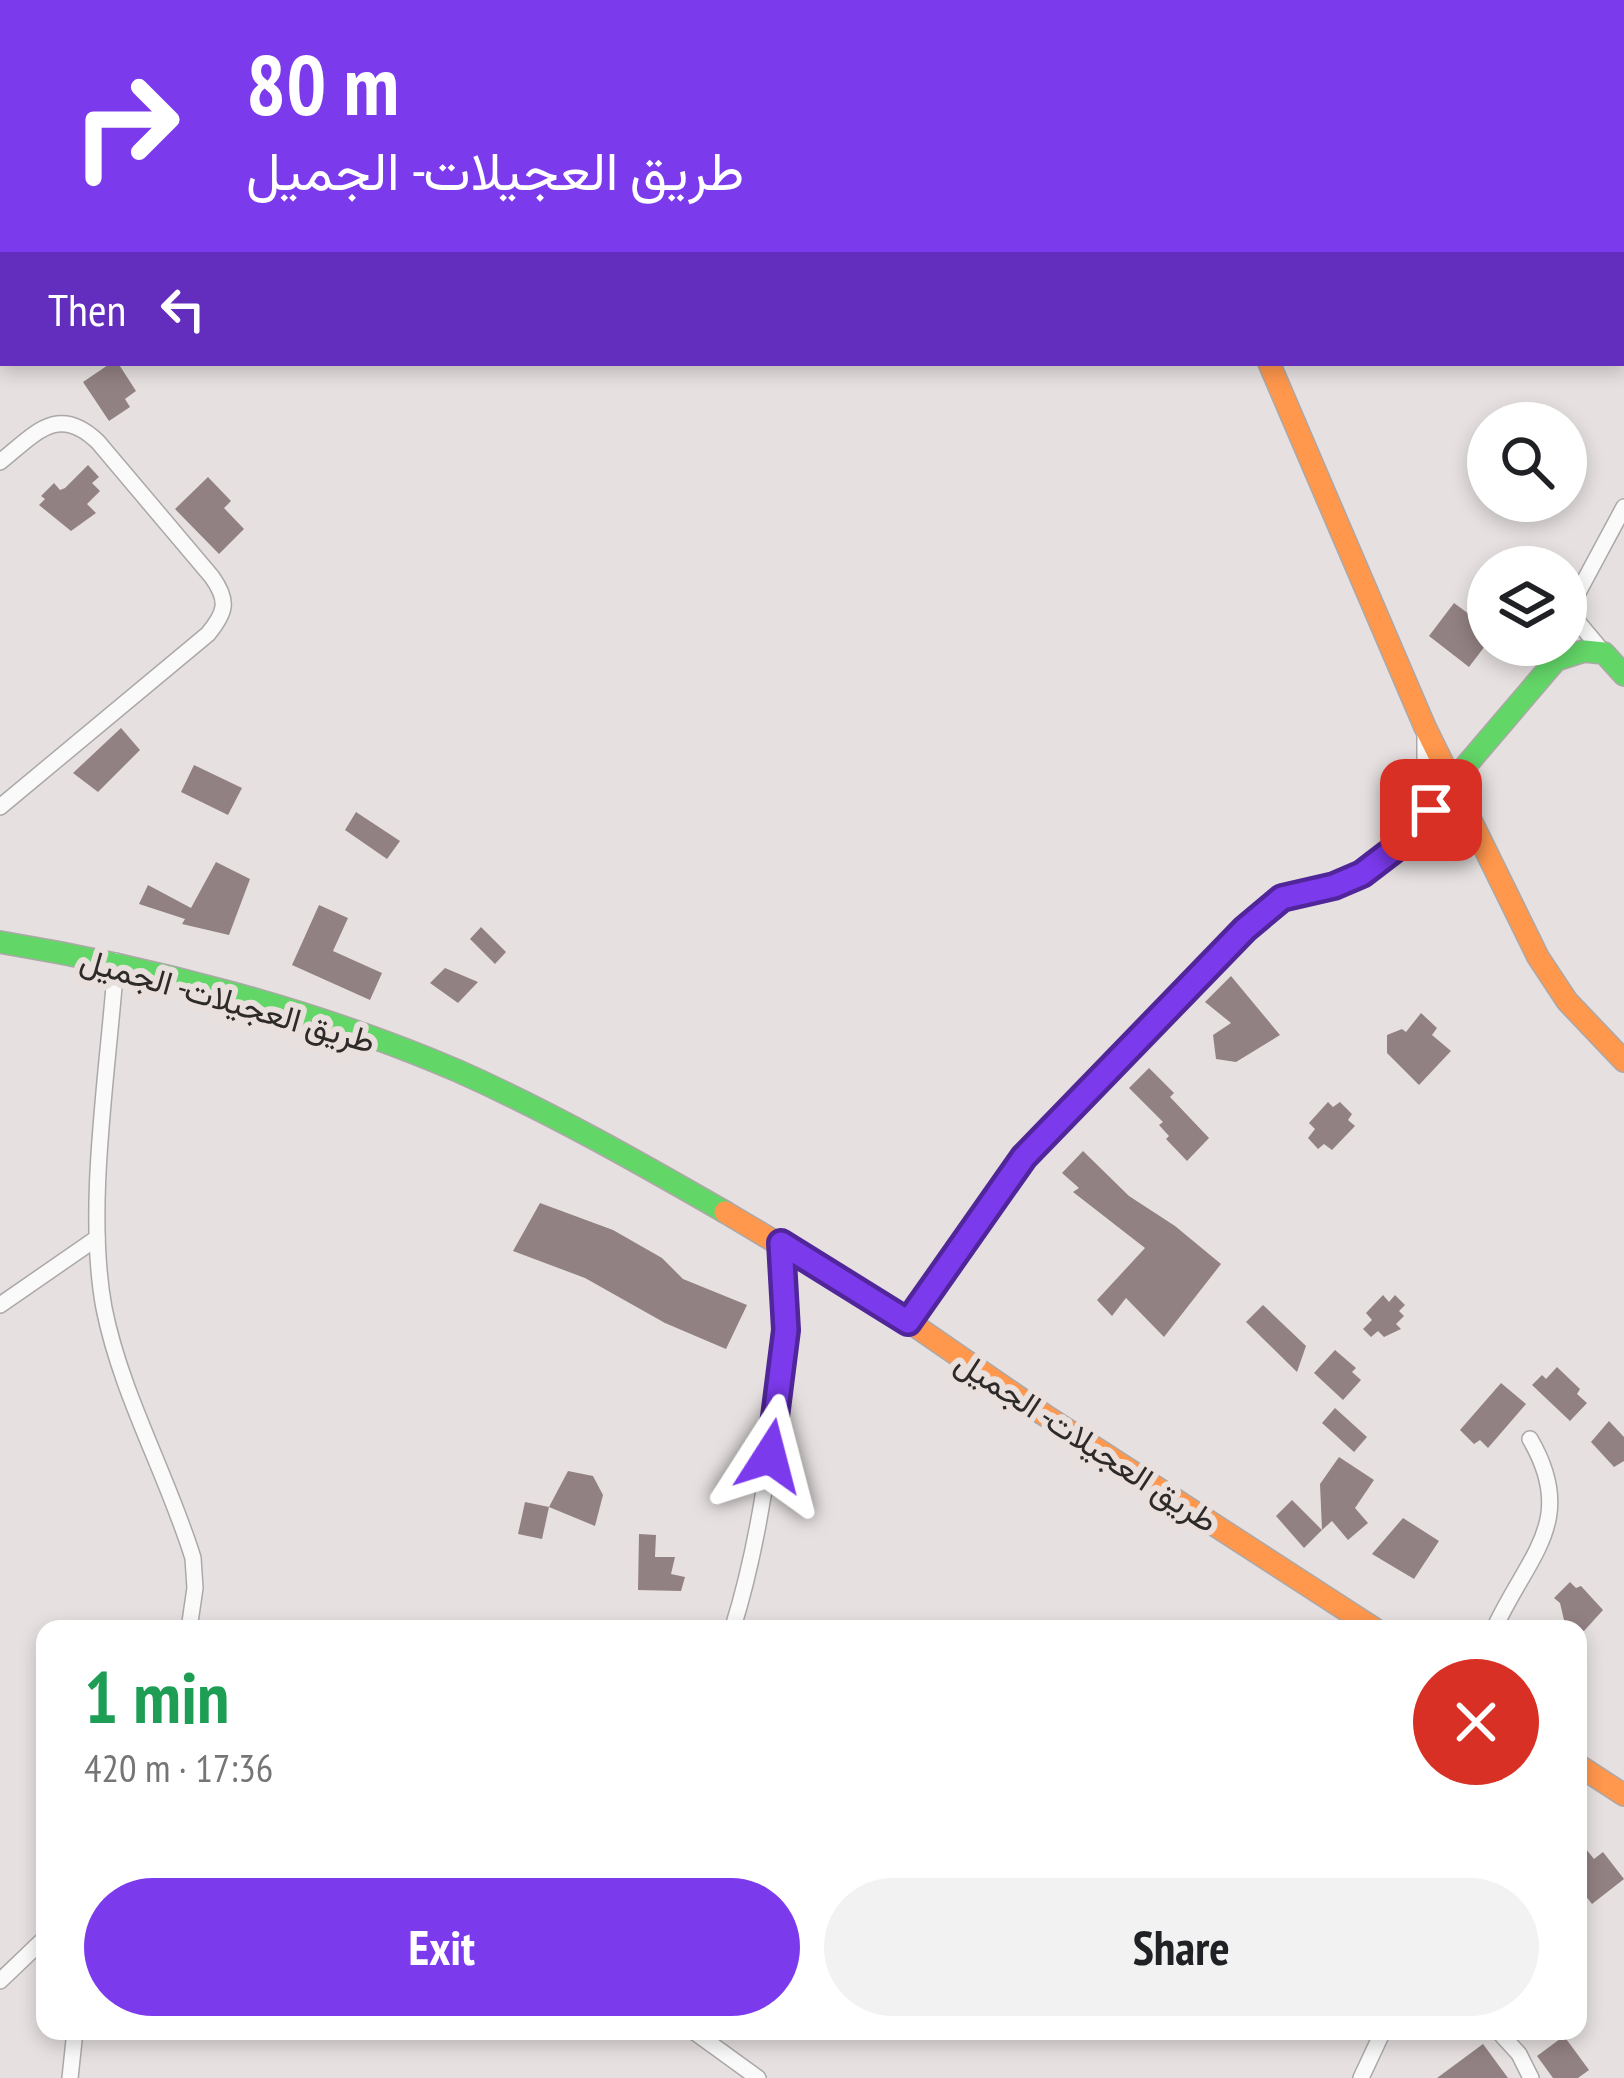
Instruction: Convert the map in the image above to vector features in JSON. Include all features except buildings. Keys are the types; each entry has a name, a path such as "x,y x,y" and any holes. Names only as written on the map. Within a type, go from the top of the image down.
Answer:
{"street":[{"path":"1270,366 1425,727 1546,973 1624,1061"},
{"path":"0,462 52,424 76,424 98,442 212,578 226,602 225,612 208,634 0,807"},
{"path":"1587,575 1624,507"},
{"path":"1587,634 1624,675"},
{"path":"1587,651 1604,653"},
{"path":"908,1322 1024,1157 1245,929 1282,898 1362,874 1396,848 1548,666"},
{"path":"1425,727 1431,810"},
{"name":"طريق العجيلات- الجميل","path":"0,942 116,961 336,1026 455,1070 580,1129 781,1243 908,1322 1361,1620"},
{"path":"116,961 97,1238 104,1308 193,1558 190,1620"},
{"path":"0,1305 97,1238"},
{"path":"735,1620 764,1504 784,1370 786,1292 781,1243"},
{"path":"1499,1620 1551,1518 1553,1495 1546,1466 1530,1439"},
{"path":"1587,1771 1624,1796"},
{"path":"5,1976 36,1947"},
{"path":"0,1955 5,1976"},
{"path":"70,2078 74,2040"},
{"path":"705,2040 758,2078"},
{"path":"1361,2078 1379,2040"},
{"path":"1506,2040 1531,2078"}],"traffic: fast":[{"path":"1412,829 1556,660 1584,651 1604,653 1624,675"},
{"path":"0,942 233,993 404,1049 526,1103 725,1212"}],"traffic: slow":[{"path":"1270,366 1425,727 1538,957 1567,1001 1624,1061"},
{"path":"908,1321 1025,1157 1245,929 1282,898 1348,881 1396,848 1412,829"},
{"path":"725,1212 908,1321 1361,1620"},
{"path":"1587,1771 1624,1795"}],"route":[{"path":"770,1456 784,1370 786,1292 781,1243 908,1322 1024,1157 1245,929 1282,898 1362,874 1396,848 1431,810"}]}
